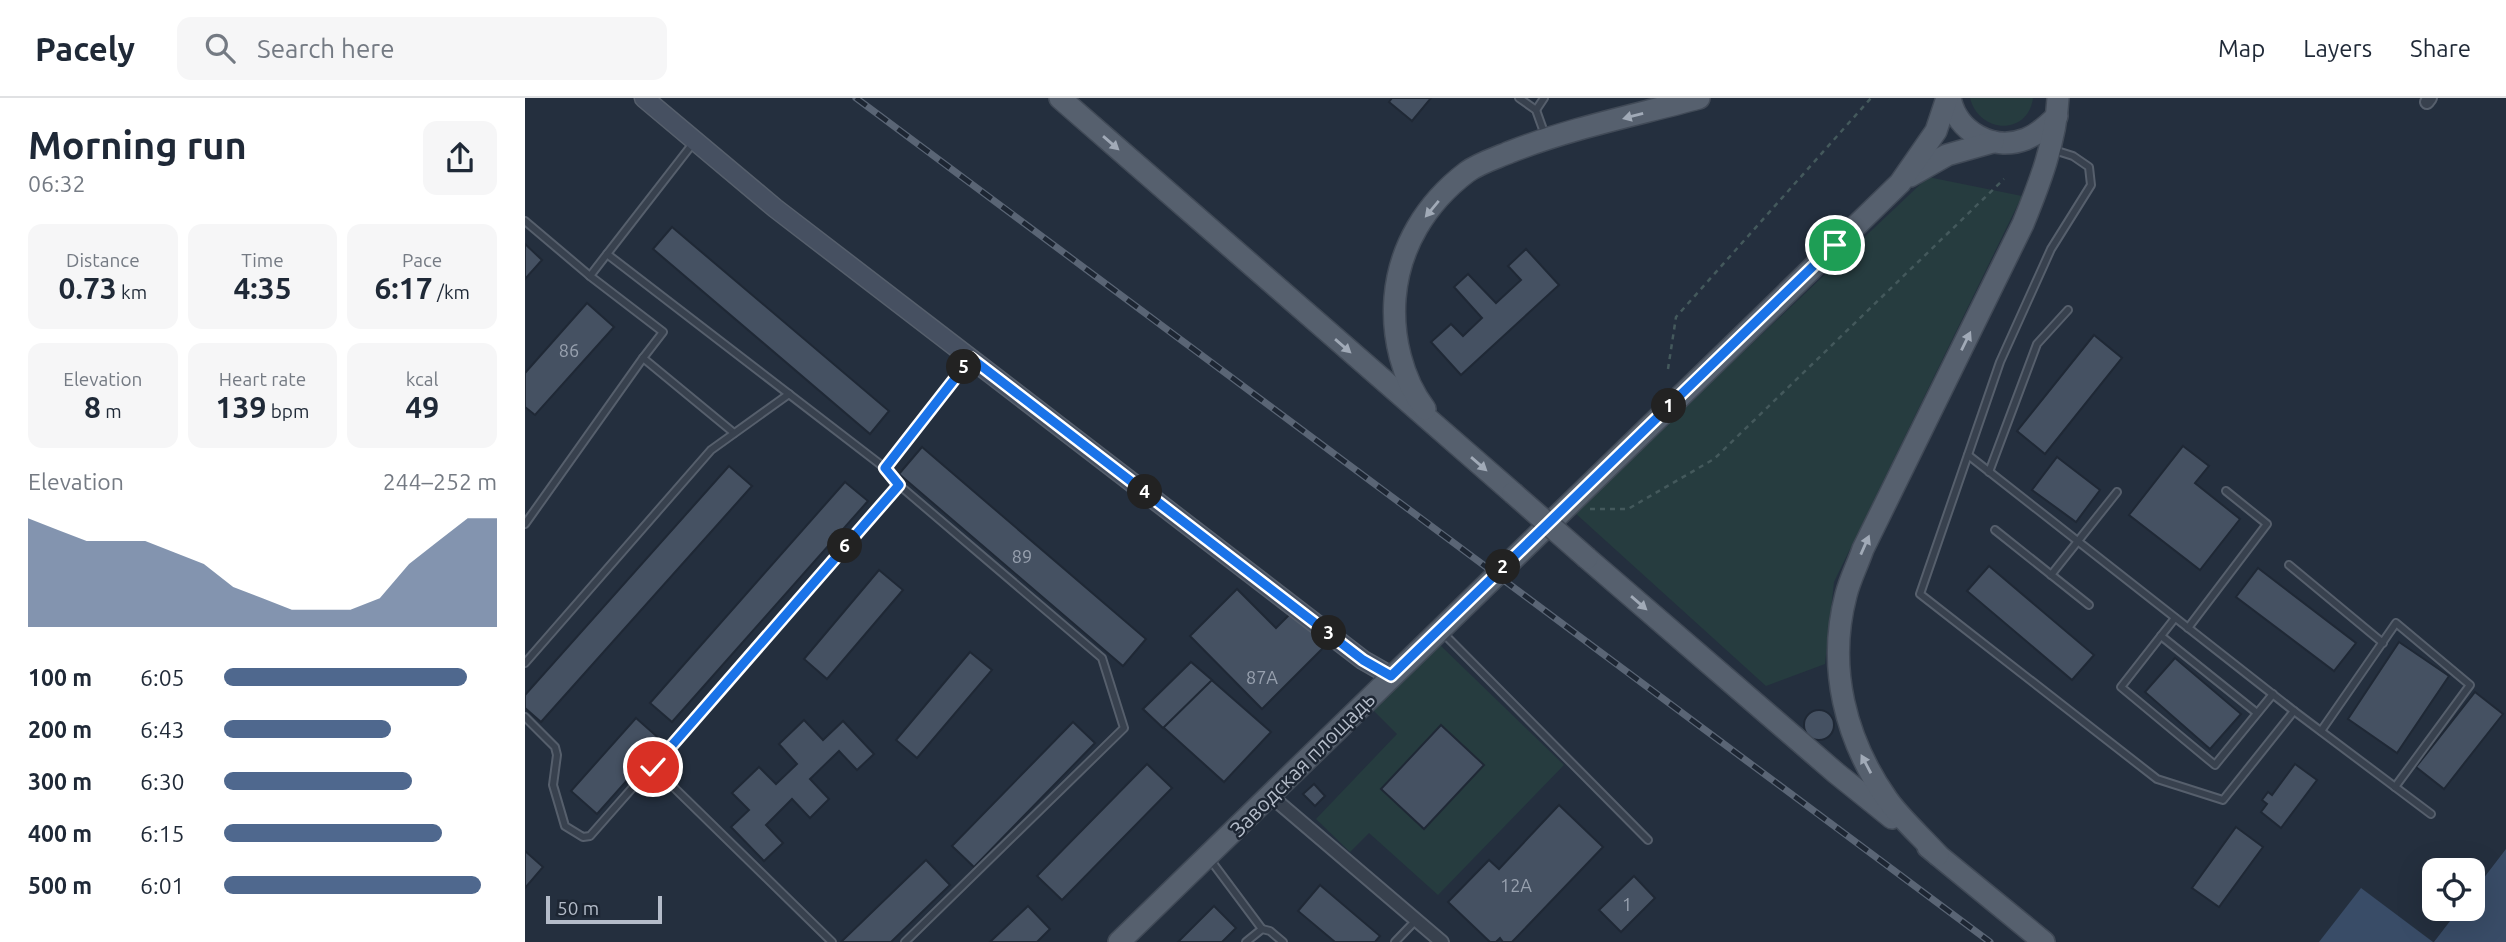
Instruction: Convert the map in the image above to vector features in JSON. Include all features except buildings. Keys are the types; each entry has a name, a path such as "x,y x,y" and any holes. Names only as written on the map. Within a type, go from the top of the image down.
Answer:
{"main road":[{"path":"1060,98 1836,773 2044,942"},
{"path":"1446,435 1409,383 1401,359 1395,306 1397,278 1408,244 1430,209 1468,171 1546,138 1699,98"},
{"path":"1949,98 1959,120 1968,131 1993,142 2028,139 2057,108 2071,98"},
{"path":"1899,183 1936,131 1949,98"},
{"path":"1938,855 1888,801 1865,765 1842,701 1838,669 1839,631 1846,594 1863,549 2023,224 2049,148 2057,108"},
{"path":"1899,183 1936,160 1993,142"},
{"name":"Заводская площадь","path":"1119,942 1899,183"}],"street":[{"path":"644,98 775,208 1363,660 1391,676"},
{"path":"1271,796 1443,942"}],"lane":[{"path":"1519,98 1536,110 1546,138"},
{"path":"1536,110 1544,98"},
{"path":"590,276 695,141"},
{"path":"2049,148 2073,156 2089,167 2091,185 2045,261 2000,362 1920,594 2157,779 2223,800 2294,711"},
{"path":"525,221 590,276 663,332 525,524"},
{"path":"607,254 885,468 899,485 1102,658 1124,728 905,942"},
{"path":"1989,472 2037,344 2068,310"},
{"path":"643,358 734,433"},
{"path":"885,468 971,358"},
{"path":"525,663 711,450 789,394"},
{"path":"1968,455 2321,732 2431,814"},
{"path":"525,717 555,747 557,755 553,785 565,826 583,837 590,836 899,485"},
{"path":"2188,628 2267,524 2226,491"},
{"path":"2051,575 2116,492"},
{"path":"1995,530 2089,605"},
{"path":"2289,565 2383,643"},
{"path":"2175,618 2121,687 2215,765 2273,694"},
{"path":"2321,732 2396,623 2470,685 2396,787"},
{"path":"1440,630 1648,840"},
{"path":"2161,636 2257,713"},
{"path":"653,767 832,942"},
{"path":"1209,857 1262,929 1270,931 1283,942"},
{"path":"1395,942 1417,919"},
{"path":"1246,942 1262,929"}],"path":[{"path":"1668,369 1676,317 1871,98"},
{"path":"1590,509 1628,509 1714,459 2004,179"}],"green space":[{"path":"1970,98 2033,98 2022,119 2003,126 1983,119"},
{"path":"1928,177 2022,196 1834,582 1825,664 1766,686 1574,512"},
{"path":"1440,645 1564,765 1438,895 1369,833 1350,852 1316,819 1397,734 1373,710"}],"water":[{"path":"2506,849 2506,942 2434,942 2450,921 2485,921 2485,876"},
{"path":"2361,888 2433,942 2319,942"}],"railway":[{"path":"856,98 1990,942"}],"route":[{"path":"653,767 899,485 885,468 971,358 1363,660 1391,676 1835,245"}]}
